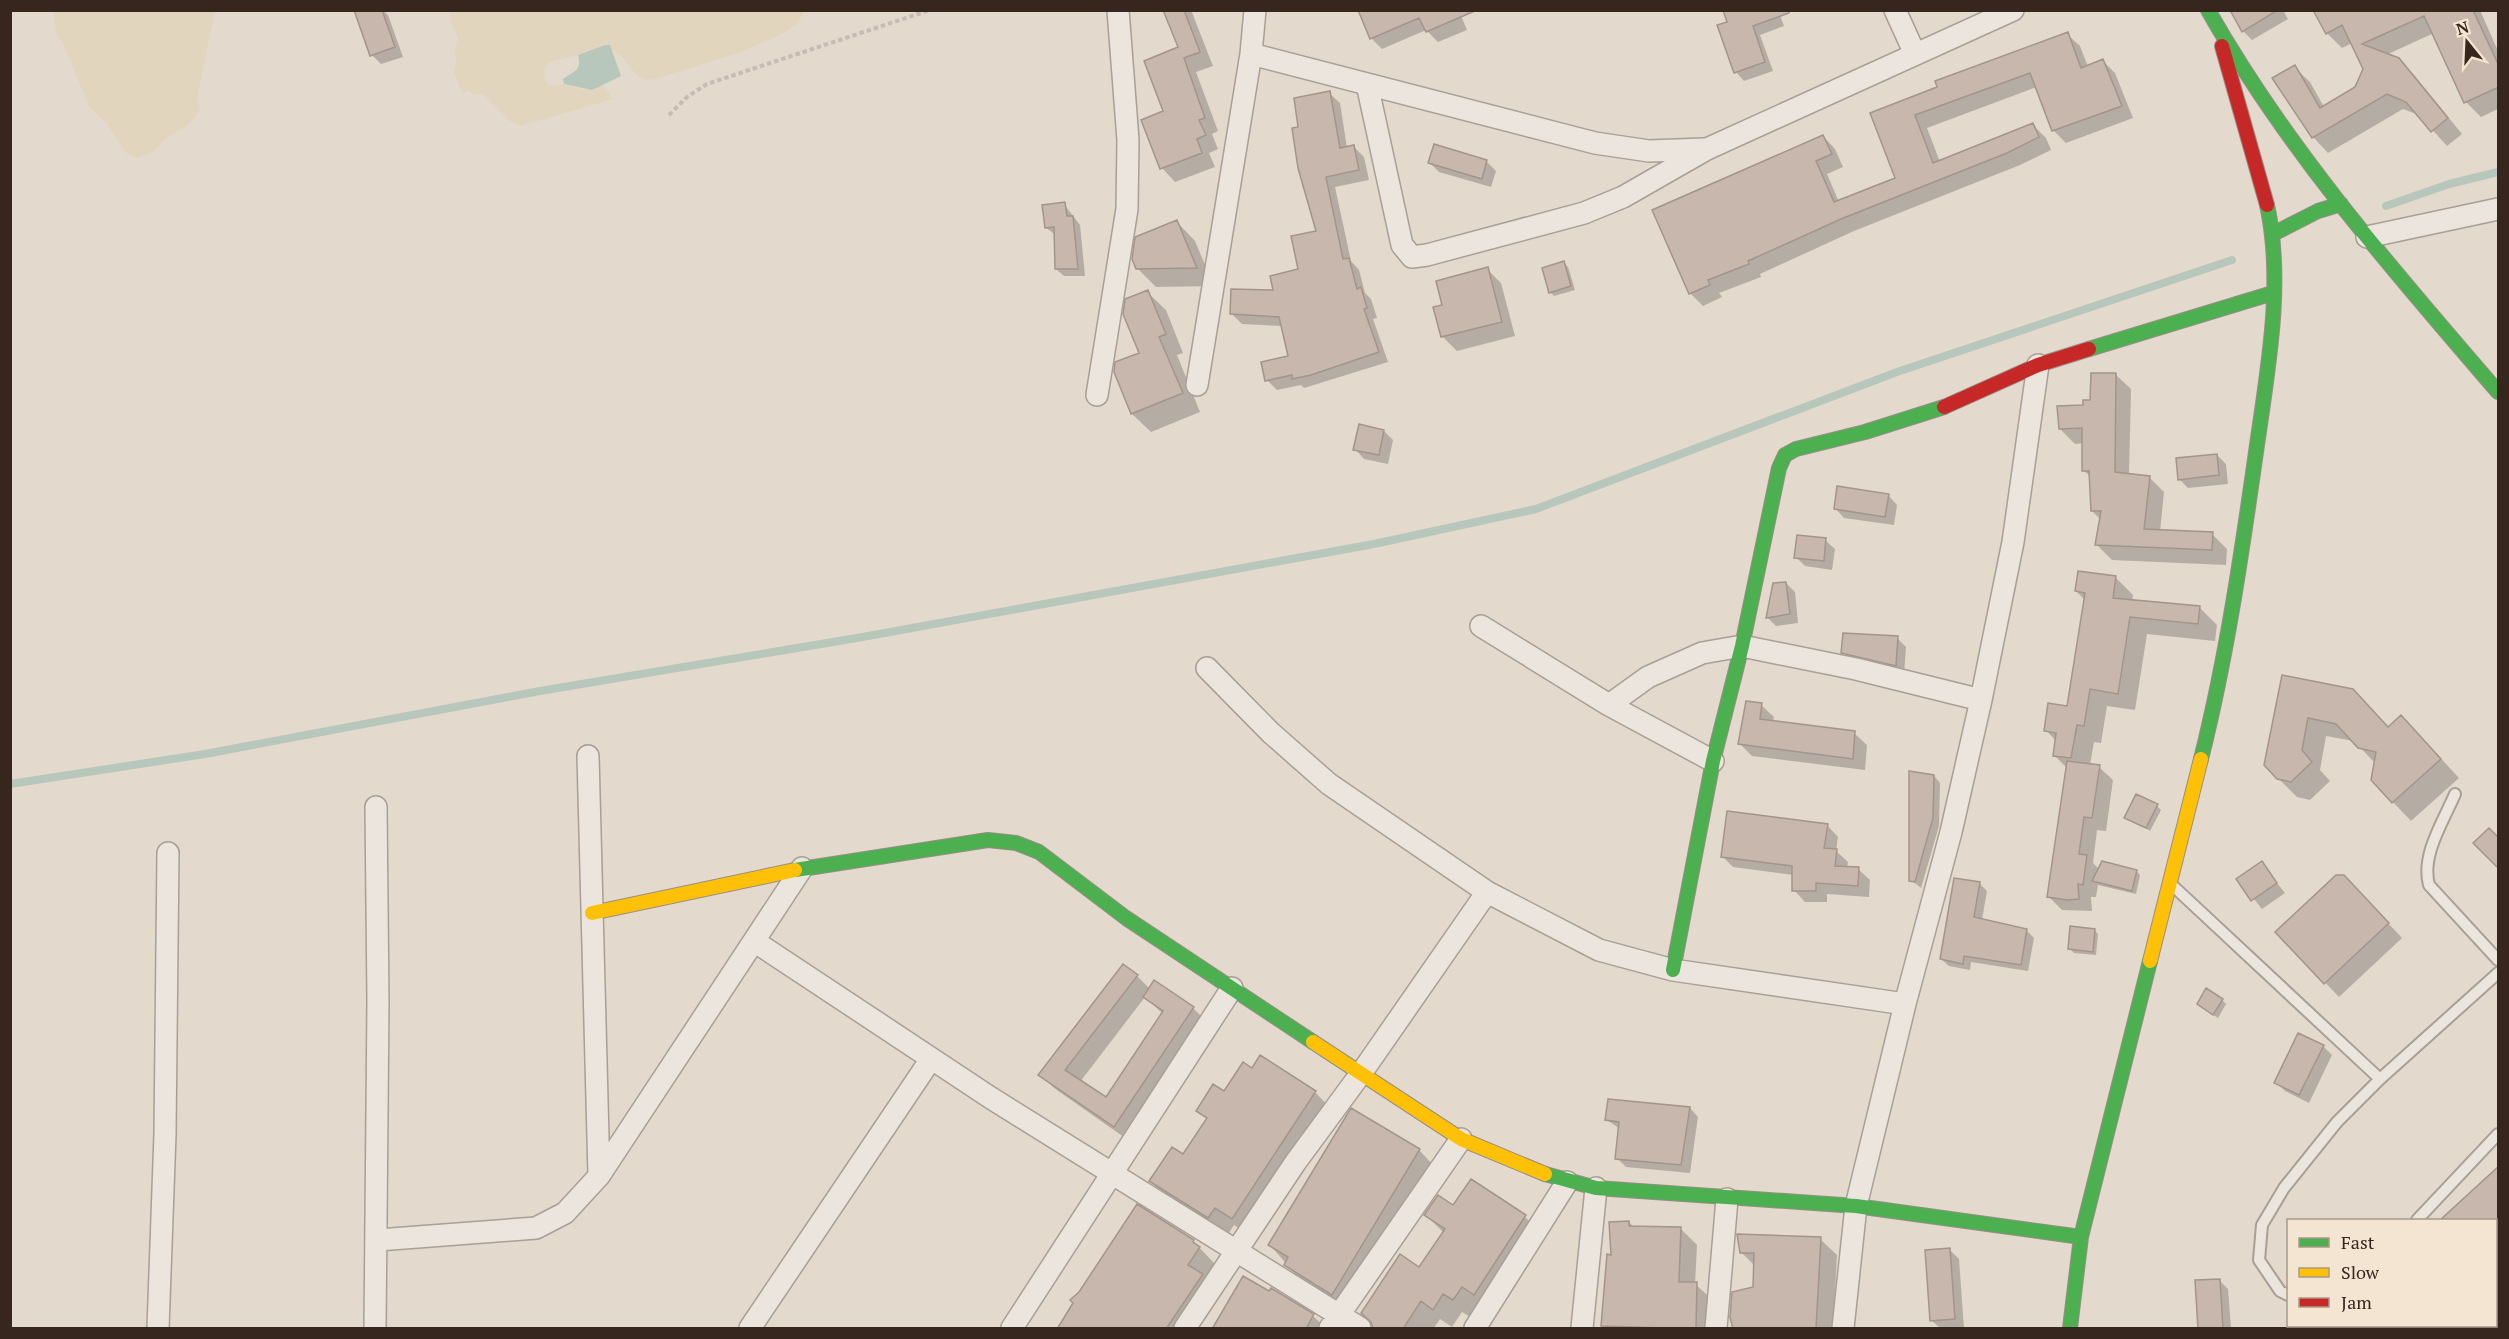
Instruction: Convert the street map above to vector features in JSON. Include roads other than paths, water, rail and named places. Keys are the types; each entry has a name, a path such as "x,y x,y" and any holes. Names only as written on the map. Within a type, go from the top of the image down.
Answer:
{"street":[{"path":"1097,395 1127,209 1128,140 1118,10"},
{"path":"1197,385 1251,54 1255,10"},
{"path":"1895,10 1915,54"},
{"path":"1367,84 1402,245 1412,256 1427,255 1584,213 1623,197 1707,148 2013,10"},
{"path":"2208,10 2256,90 2341,204 2499,392"},
{"path":"2070,1329 2081,1237 2207,734 2237,590 2266,382 2273,293 2273,234 2215,24"},
{"path":"1251,54 1594,143 1649,151 1707,148"},
{"path":"2273,234 2318,210 2341,204"},
{"path":"2367,237 2499,209"},
{"path":"1673,970 1713,761 1742,646 1779,468 1785,455 1796,449 1865,432 1946,406 2038,365 2273,293"},
{"path":"1843,1329 1856,1206 1905,1004 1951,832 1981,700 2013,542 2038,365"},
{"path":"1481,626 1610,705 1713,761"},
{"path":"1610,705 1648,677 1702,652 1742,646 1856,669 1981,700"},
{"path":"1207,668 1271,733 1329,784 1487,891 1599,950 1673,970 1905,1004"},
{"path":"588,756 599,1176"},
{"path":"375,1329 378,1240 376,807"},
{"path":"592,913 802,868 988,840 1016,843 1039,852 1126,918 1287,1026 1362,1072 1404,1104 1461,1138 1522,1166 1567,1182 1596,1188 1727,1199 1856,1206 2081,1237"},
{"path":"158,1329 165,1134 168,853"},
{"path":"378,1240 536,1228 565,1213 599,1176 802,868"},
{"path":"1185,1329 1295,1163 1362,1072 1487,891"},
{"path":"754,941 931,1059 1112,1171 1237,1252 1335,1322 1360,1329"},
{"path":"1012,1329 1232,988"},
{"path":"750,1329 931,1059"},
{"path":"1335,1322 1461,1138"},
{"path":"1475,1329 1567,1182"},
{"path":"1582,1329 1596,1188"},
{"path":"1716,1329 1727,1199"}],"lane":[{"path":"2455,794 2427,860 2427,879 2429,885 2499,960"},
{"path":"2170,883 2380,1079"},
{"path":"2287,1294 2280,1291 2259,1260 2262,1224 2307,1159 2337,1122 2380,1079 2499,973"},
{"path":"2418,1219 2499,1134"}],"waterway":[{"path":"2386,206 2449,184 2498,172"},
{"path":"10,784 205,754 540,691 857,638 1374,544 1536,509 1897,372 2232,260"}]}
